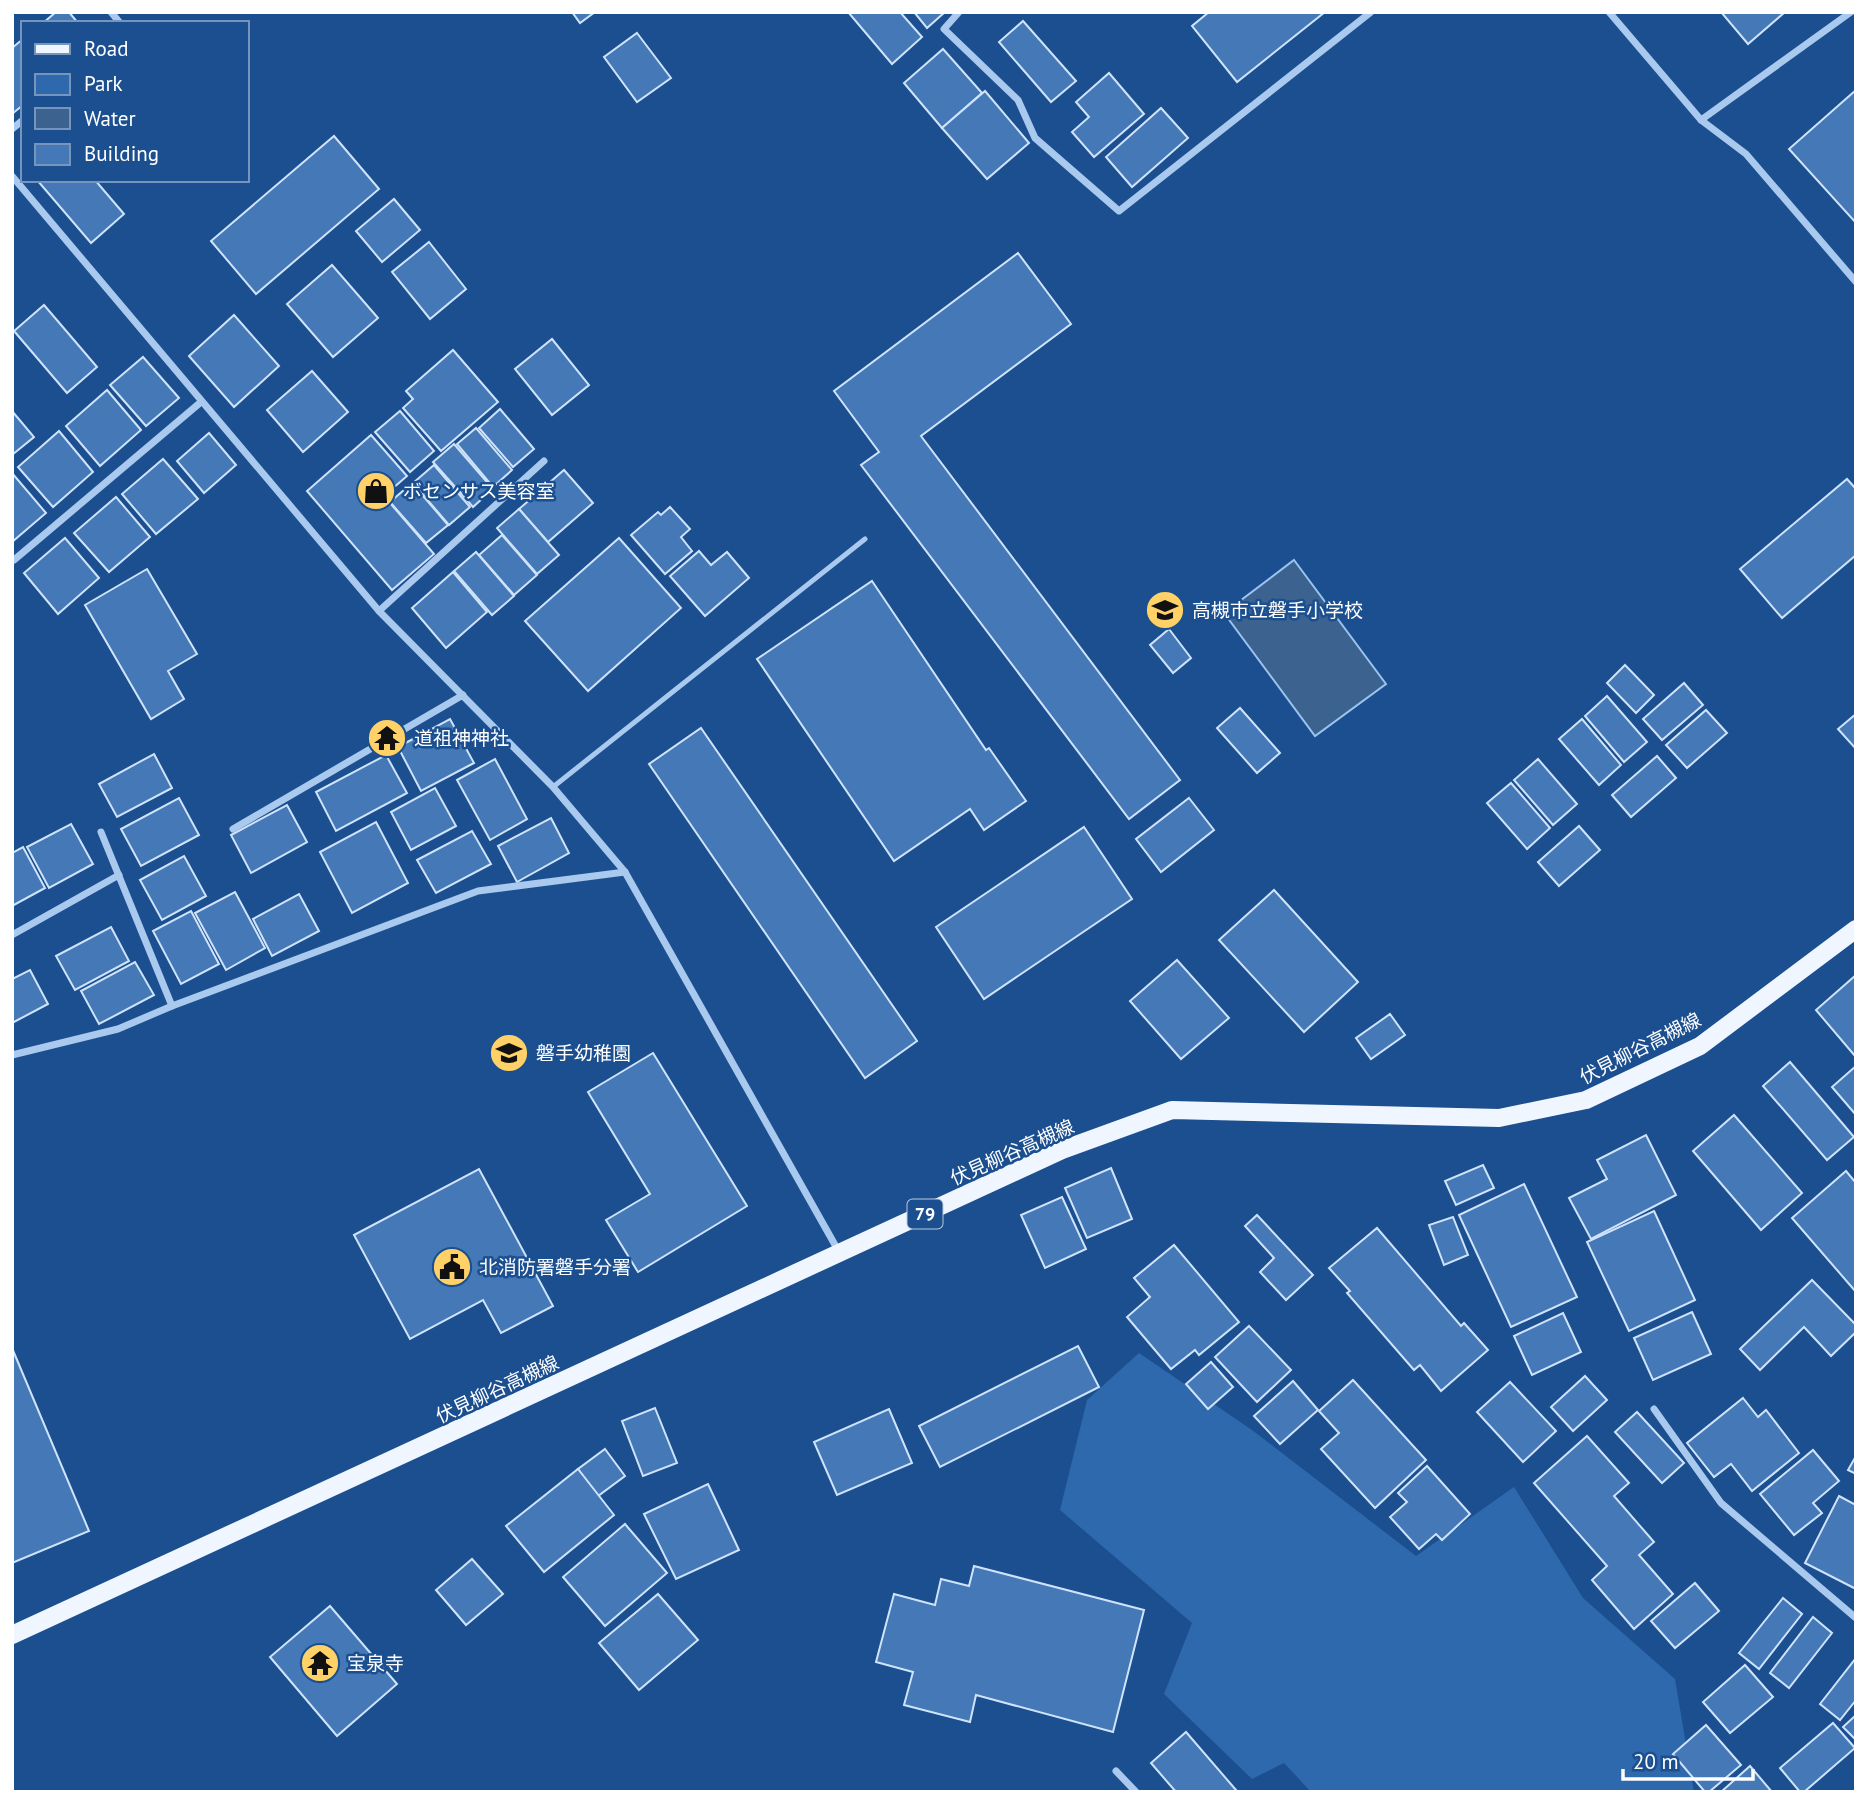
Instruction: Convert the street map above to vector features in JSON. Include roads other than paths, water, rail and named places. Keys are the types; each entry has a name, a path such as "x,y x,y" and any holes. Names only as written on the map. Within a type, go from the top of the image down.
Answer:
{"main road":[{"name":"伏見柳谷高槻線","path":"12,1635 1062,1150 1172,1110 1499,1118 1586,1100 1700,1046 1856,929"}],"street":[{"path":"959,12 944,29 1018,100 1035,138 1119,211 1371,12"},
{"path":"1609,12 1702,120 1745,155 1856,282"},
{"path":"1702,120 1851,12"},
{"path":"12,176 379,611 553,787 625,872 840,1254"},
{"path":"14,560 201,402"},
{"path":"379,611 544,461"},
{"path":"233,829 463,695"},
{"path":"101,832 172,1006"},
{"path":"12,1055 118,1029 172,1006 478,891 625,872"},
{"path":"12,935 118,875"},
{"path":"1654,1409 1721,1503 1856,1618"},
{"path":"1116,1771 1136,1792"}],"lane":[{"path":"553,787 865,539"}],"water":[{"path":"1294,560 1386,684 1315,736 1224,613"}],"place":[{"name":"ボセンサス美容室","path":"376,491"},
{"name":"高槻市立磐手小学校","path":"1165,610"},
{"name":"道祖神神社","path":"387,738"},
{"name":"磐手幼稚園","path":"509,1053"},
{"name":"北消防署磐手分署","path":"452,1267"},
{"name":"宝泉寺","path":"320,1663"}]}
